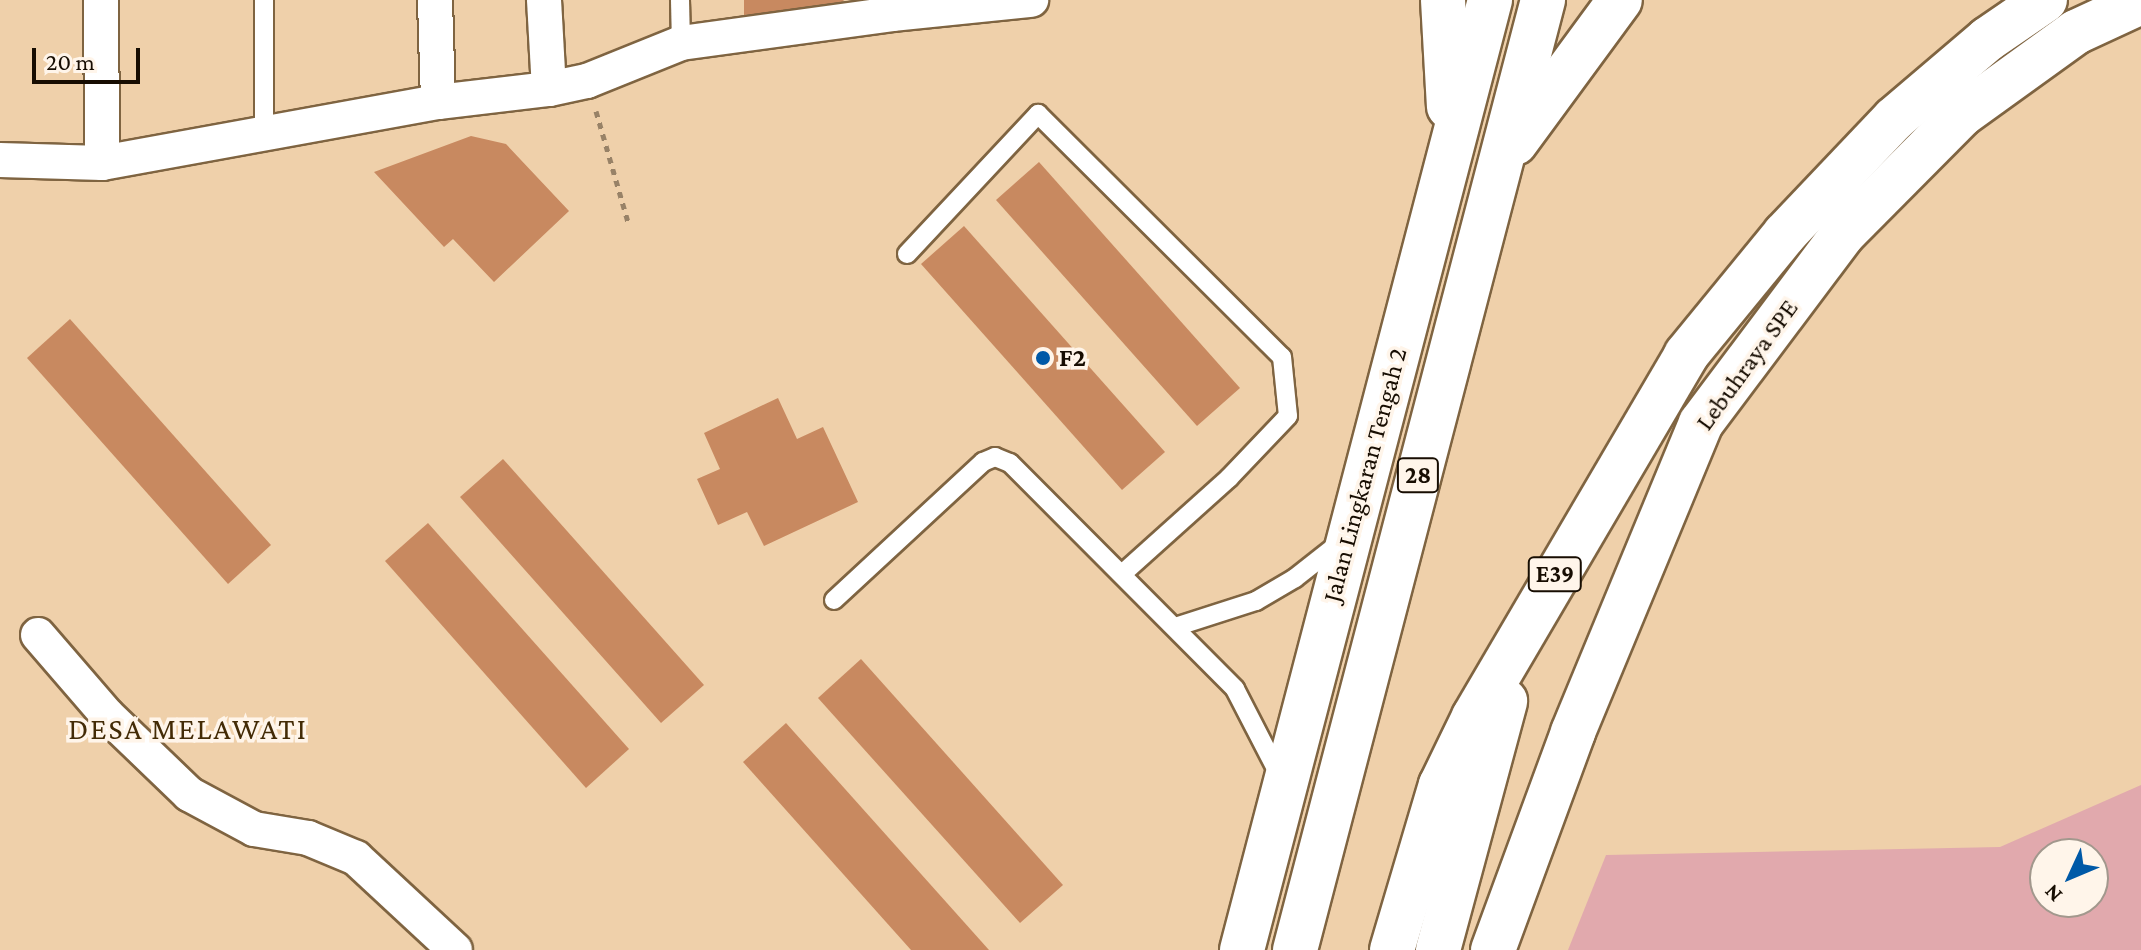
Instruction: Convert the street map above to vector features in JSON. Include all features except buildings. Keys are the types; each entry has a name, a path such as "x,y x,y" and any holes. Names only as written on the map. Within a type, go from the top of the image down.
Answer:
{"highway":[{"path":"1443,0 1451,150"},
{"name":"Jalan Lingkaran Tengah 2","path":"1242,950 1283,783 1490,0"},
{"name":"Jalan Lingkaran Tengah 2","path":"1295,950 1543,0"},
{"path":"1501,163 1620,0"},
{"name":"Lebuhraya SPE","path":"1392,950 1441,785 1474,717 1529,618 1686,355 1785,234 1894,119 1988,39 2045,0"},
{"name":"Lebuhraya SPE","path":"1493,950 1573,732 1701,423 1842,235 1961,115 2076,32 2141,2"},
{"path":"1438,950 1482,779 1529,618"}],"street":[{"path":"101,0 102,163"},
{"path":"435,0 438,102"},
{"path":"544,0 549,89"},
{"path":"0,160 102,163 438,102 549,89 587,81 681,43 891,7 1031,0"},
{"path":"38,635 107,715 189,794 254,829 308,838 356,858 455,950"}],"lane":[{"path":"264,0 264,133"},
{"path":"680,0 681,43"},
{"path":"907,254 1038,114 1282,357 1288,416 1229,478 1122,574"},
{"path":"834,600 983,462 995,457 1010,463 1235,689 1264,739 1283,783"},
{"path":"1175,627 1256,601 1295,578 1350,535"}],"path":[{"path":"587,81 628,222"}],"shaded area":[{"path":"2141,785 2141,950 1568,950 1606,855 2000,847"}],"place":[{"name":"F2","path":"1043,358"}],"district":[{"name":"DESA MELAWATI","path":"188,729"}]}
